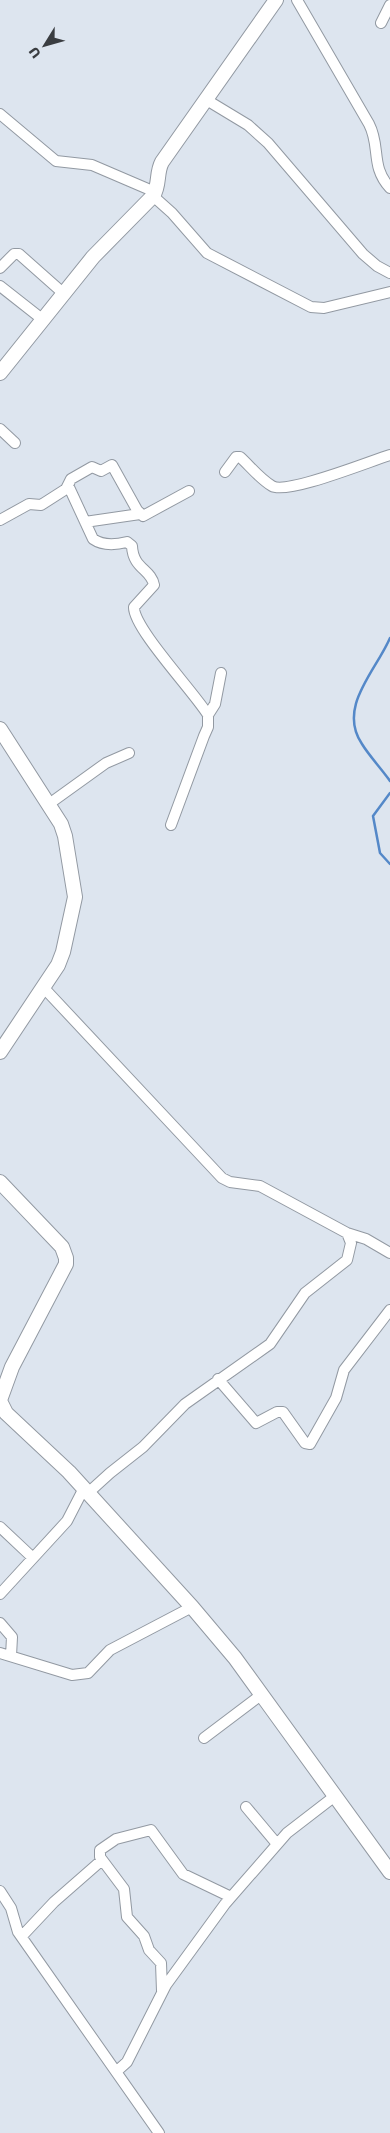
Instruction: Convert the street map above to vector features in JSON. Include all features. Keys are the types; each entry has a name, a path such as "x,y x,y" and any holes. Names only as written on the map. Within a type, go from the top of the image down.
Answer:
{"street":[{"path":"0,372 93,257 154,194 158,171 162,162 276,0"},
{"path":"297,0 371,128 379,173 390,188"},
{"path":"382,23 390,5"},
{"path":"205,99 248,125 268,142 364,254 377,266 390,273"},
{"path":"0,114 56,161 92,165 154,194 206,253 311,307 324,308 390,292"},
{"path":"0,268 14,254 19,254 63,293"},
{"path":"0,286 42,319"},
{"path":"0,429 15,443"},
{"path":"225,472 236,457 240,457 272,486 280,487 304,484 390,455"},
{"path":"0,520 29,504 42,505 66,489 71,479 92,468 101,471 112,465 140,514"},
{"path":"68,485 93,539 100,544 110,545 127,542 132,546 135,560 152,578 154,585 134,607 136,617 208,715"},
{"path":"85,522 140,514 144,516 189,491"},
{"path":"172,825 208,727 208,715 215,704 221,673"},
{"path":"0,729 64,830 75,898 61,958 0,1052"},
{"path":"48,804 106,763 129,753"},
{"path":"43,987 222,1178 230,1182 255,1184 347,1233 366,1239 390,1254"},
{"path":"0,1182 62,1248 66,1258 66,1264 12,1367 0,1401 6,1413 70,1472 192,1607 235,1658 390,1872"},
{"path":"0,1594 67,1521 86,1490 143,1447 181,1407 270,1344 305,1293 347,1260 350,1250 347,1233"},
{"path":"218,1379 256,1423 277,1412 283,1412 305,1443 310,1444 336,1398 344,1370 390,1310"},
{"path":"0,1527 33,1558"},
{"path":"0,1653 72,1675 84,1675 110,1650 192,1607"},
{"path":"0,1623 12,1637 11,1656"},
{"path":"204,1738 261,1695"},
{"path":"117,2071 127,2062 162,1992 231,1897 277,1844 296,1826 335,1796"},
{"path":"246,1807 277,1844"},
{"path":"162,1992 161,1963 149,1950 144,1936 127,1918 124,1889 102,1860 99,1855 100,1850 116,1839 151,1830 183,1874 231,1897"},
{"path":"22,1936 54,1902 102,1860"},
{"path":"0,1891 11,1908 16,1928 159,2133"}],"waterway":[{"path":"390,638 361,690 354,716 355,730 362,744 390,781"},
{"path":"390,793 373,816 380,853 390,864"}]}
